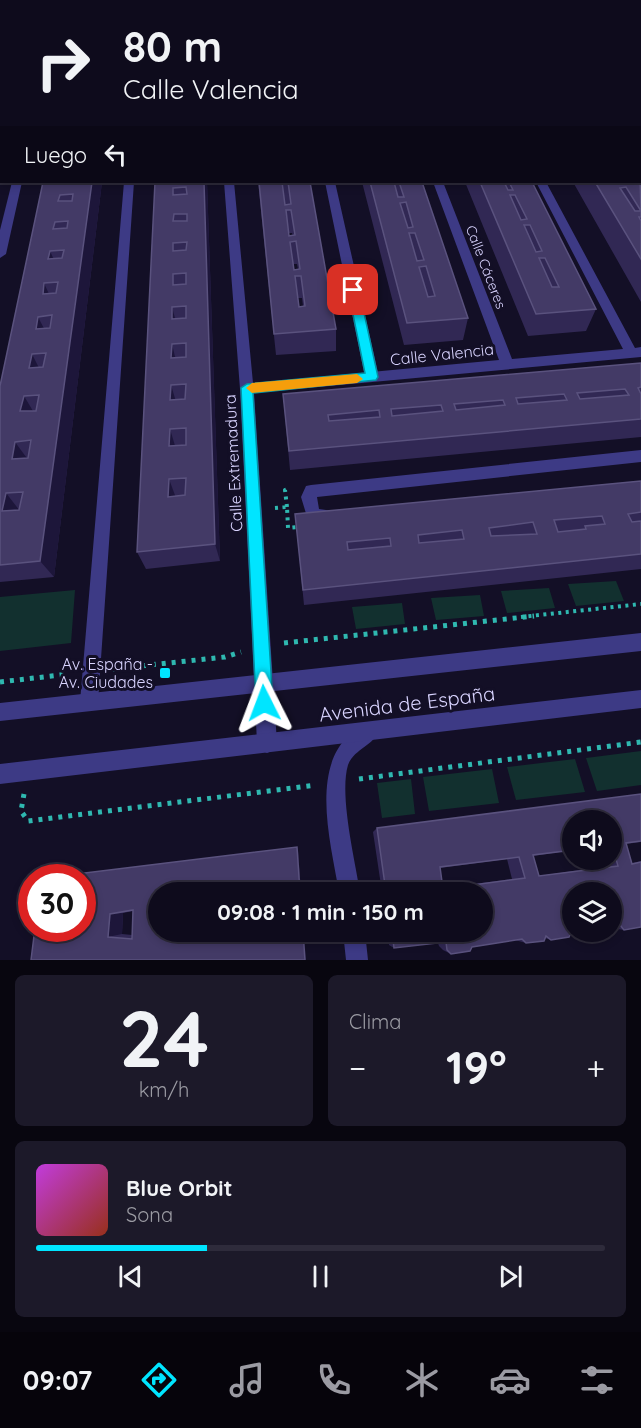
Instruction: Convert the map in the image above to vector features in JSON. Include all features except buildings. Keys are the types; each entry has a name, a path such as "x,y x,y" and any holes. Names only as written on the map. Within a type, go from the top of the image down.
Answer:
{"street":[{"path":"0,255 17,183"},
{"path":"89,702 129,183"},
{"name":"Calle Extremadura","path":"230,183 247,388 267,743"},
{"path":"330,183 372,377"},
{"name":"Calle Cáceres","path":"438,183 507,364"},
{"path":"542,183 636,352"},
{"name":"Calle Valencia","path":"247,388 636,352"},
{"path":"341,514 312,515 309,494 316,489 641,456"},
{"name":"Avenida de España","path":"0,712 641,642"},
{"name":"Avenida de España","path":"0,774 641,699"},
{"path":"349,882 336,782 344,755 358,738 370,731"},
{"path":"355,942 357,960"}],"path":[{"path":"0,682 225,657 262,645 641,604"},
{"path":"27,770 21,811 28,821 641,742"}],"green space":[{"path":"616,581 624,601 576,606 568,584"},
{"path":"549,588 555,608 507,613 501,591"},
{"path":"75,590 71,643 0,651 0,597"},
{"path":"480,595 484,616 436,620 431,598"},
{"path":"402,603 405,624 356,629 352,607"},
{"path":"641,751 641,785 597,791 586,758"},
{"path":"575,759 585,792 516,800 507,767"},
{"path":"492,769 499,803 429,811 423,777"},
{"path":"411,779 415,814 382,818 377,783"}],"slow traffic":[{"path":"252,388 357,379"}],"place":[{"name":"Av. España - Av. Ciudades","path":"165,673"}],"route":[{"path":"264,703 247,388 372,377 353,290"}]}
